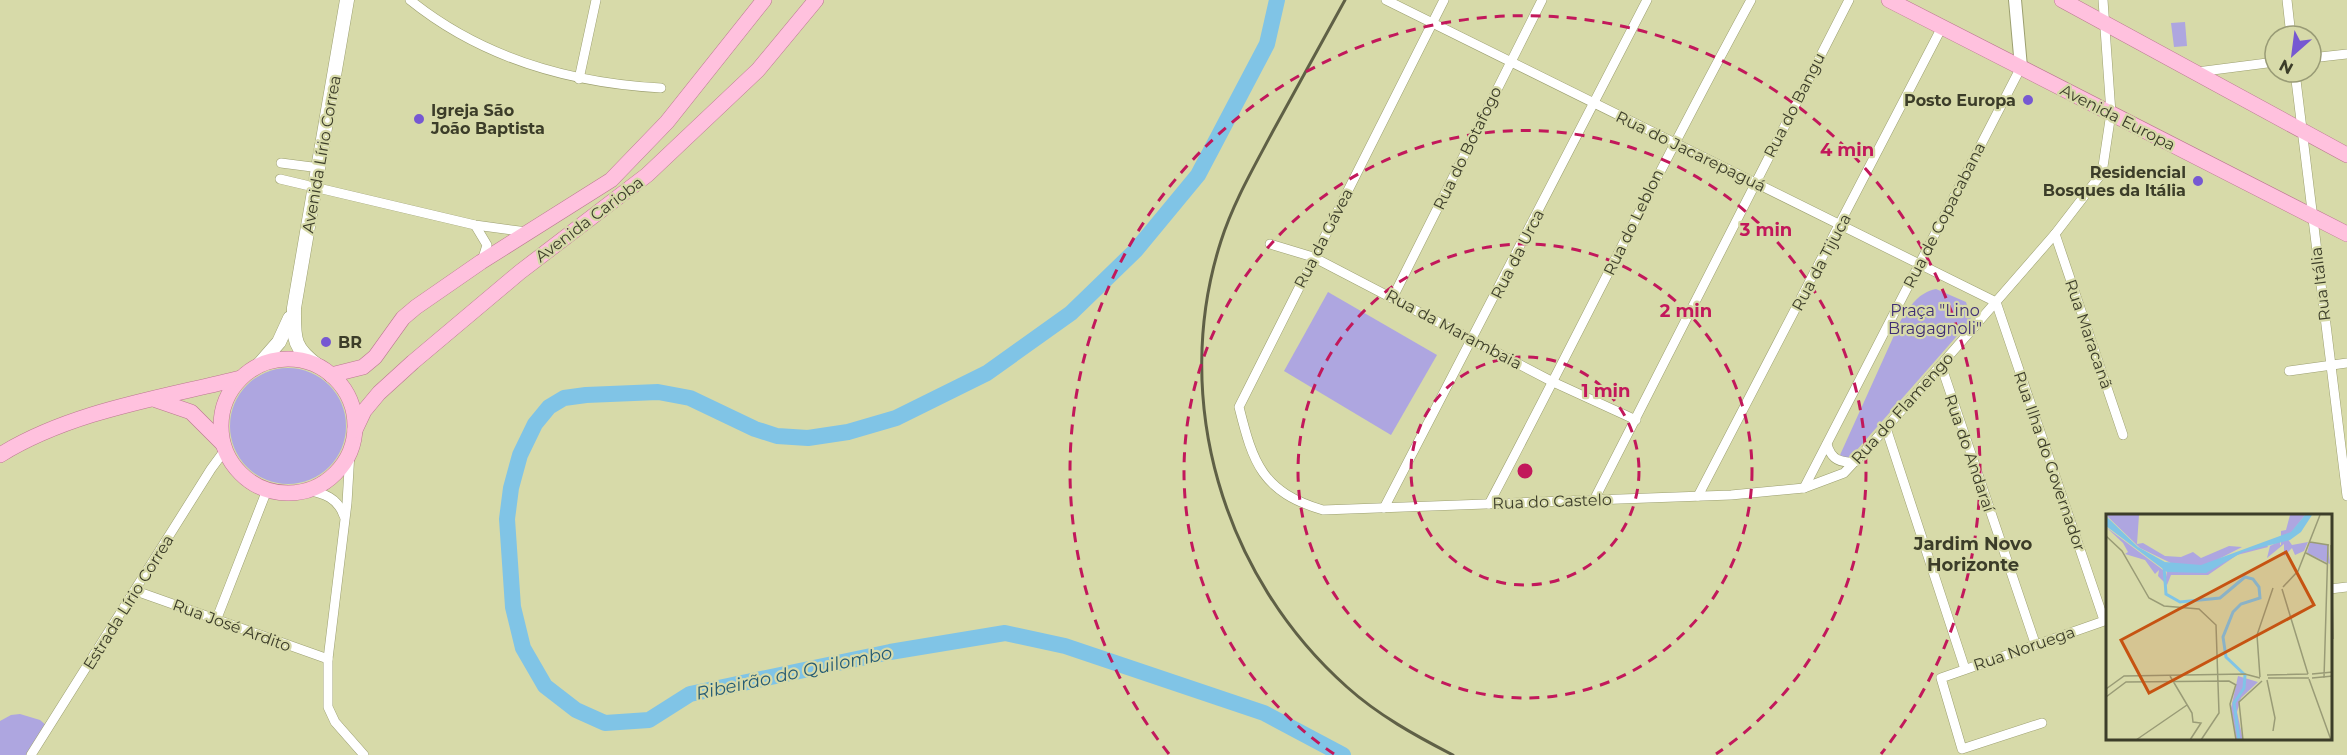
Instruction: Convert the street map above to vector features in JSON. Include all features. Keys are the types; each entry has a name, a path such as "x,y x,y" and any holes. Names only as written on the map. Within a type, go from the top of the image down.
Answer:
{"main road":[{"name":"Avenida Lírio Correa","path":"318,366 304,356 297,346 294,335 294,308 317,188 347,0"},
{"name":"Avenida Carioba","path":"331,375 363,367 375,357 403,318 481,262 587,198 626,166 667,122 764,0"},
{"name":"Avenida Carioba","path":"355,430 364,411 379,393 413,362 520,272 647,175 758,70 816,0"},
{"name":"Avenida Europa","path":"1889,0 2347,234"},
{"path":"2062,0 2347,155"},
{"name":"Avenida Lírio Correa","path":"258,366 279,342 294,308"},
{"path":"153,400 168,402 191,412 224,447 242,475 267,490 287,493 306,490 332,476 350,452 355,430 349,400 331,375 318,366 298,360 277,360 258,366 241,378 230,392 223,408 221,426 224,447"},
{"path":"0,455 19,443 68,424 241,378"}],"street":[{"path":"410,0 472,41 524,64 579,79 620,86 661,88"},
{"path":"579,79 596,0"},
{"name":"Rua do Jacarepaguá","path":"1386,0 1996,302"},
{"name":"Rua da Gávea","path":"1267,479 1255,462 1239,407 1444,0"},
{"name":"Rua do Botafogo","path":"1393,297 1542,0"},
{"name":"Rua da Urca","path":"1384,508 1647,0"},
{"name":"Rua do Leblon","path":"1489,504 1673,142 1751,0"},
{"name":"Rua do Bangu","path":"1594,500 1849,0"},
{"path":"2014,0 2020,67"},
{"name":"Rua do Flamengo","path":"1844,473 1857,461 2055,234 2102,172 2110,113 2103,0"},
{"path":"2287,0 2290,24"},
{"name":"Rua da Tijuca","path":"1698,496 1942,27"},
{"path":"2323,57 2347,54"},
{"path":"2194,72 2263,63"},
{"name":"Rua de Copacabana","path":"1804,488 2020,67"},
{"name":"Rua Itália","path":"2296,84 2347,496"},
{"path":"281,163 320,168"},
{"path":"280,180 475,225 530,232"},
{"path":"475,225 487,245 481,262"},
{"name":"Rua Maracanã","path":"2055,234 2123,435"},
{"name":"Rua da Marambaia","path":"1270,244 1313,257 1553,382 1636,420"},
{"name":"Rua Ilha do Governador","path":"1996,302 2106,620"},
{"path":"2289,371 2347,363"},
{"name":"Rua do Andaraí","path":"1941,365 2035,643"},
{"path":"1886,428 1965,669"},
{"path":"1827,444 1831,455 1835,458 1848,462 1857,461"},
{"name":"Estrada Lírio Correa","path":"31,755 136,591 224,447"},
{"path":"350,452 345,518 328,659 328,707 335,722 364,755"},
{"name":"Rua do Castelo","path":"1267,479 1300,503 1323,510 1698,496 1804,488 1844,473"},
{"path":"217,618 267,490"},
{"path":"306,490 330,497 341,508 345,518"},
{"path":"2332,589 2347,587"},
{"name":"Rua José Ardito","path":"136,591 328,659"},
{"name":"Rua Noruega","path":"2042,723 1962,749 1941,678 2035,643 2106,620"}],"green space":[{"path":"2185,22 2187,46 2174,47 2171,23"},
{"name":"Praça \"Lino Bragagnoli\"","path":"1936,289 1966,302 1971,320 1848,460 1840,455 1901,320 1920,297"},
{"path":"1328,292 1437,355 1391,435 1284,371"},
{"path":"288,368 310,372 329,385 342,404 346,426 342,448 329,467 310,480 288,484 266,480 247,467 234,448 230,426 234,404 247,385 266,372"},
{"path":"20,714 40,720 47,726 36,755 0,755 0,721 11,715"}],"waterway":[{"name":"Ribeirão do Quilombo","path":"1277,0 1267,44 1198,175 1136,250 1071,313 987,373 896,418 848,432 808,438 777,436 755,429 690,398 658,392 564,398 549,407 535,424 520,455 511,488 507,519 513,607 523,648 545,686 576,710 605,723 649,720 690,694 890,652 1005,633 1065,646 1264,713 1343,755"}],"railway":[{"path":"1345,0 1251,172 1221,241 1207,301 1202,362 1206,423 1218,482 1239,539 1268,593 1304,643 1347,687 1371,707 1411,733 1453,755"}],"place":[{"name":"Posto Europa","path":"2028,100"},
{"name":"Igreja São João Baptista","path":"419,119"},
{"name":"Residencial Bosques da Itália","path":"2198,181"},
{"name":"BR","path":"326,342"}],"district":[{"name":"Jardim Novo Horizonte","path":"1973,554"}]}
